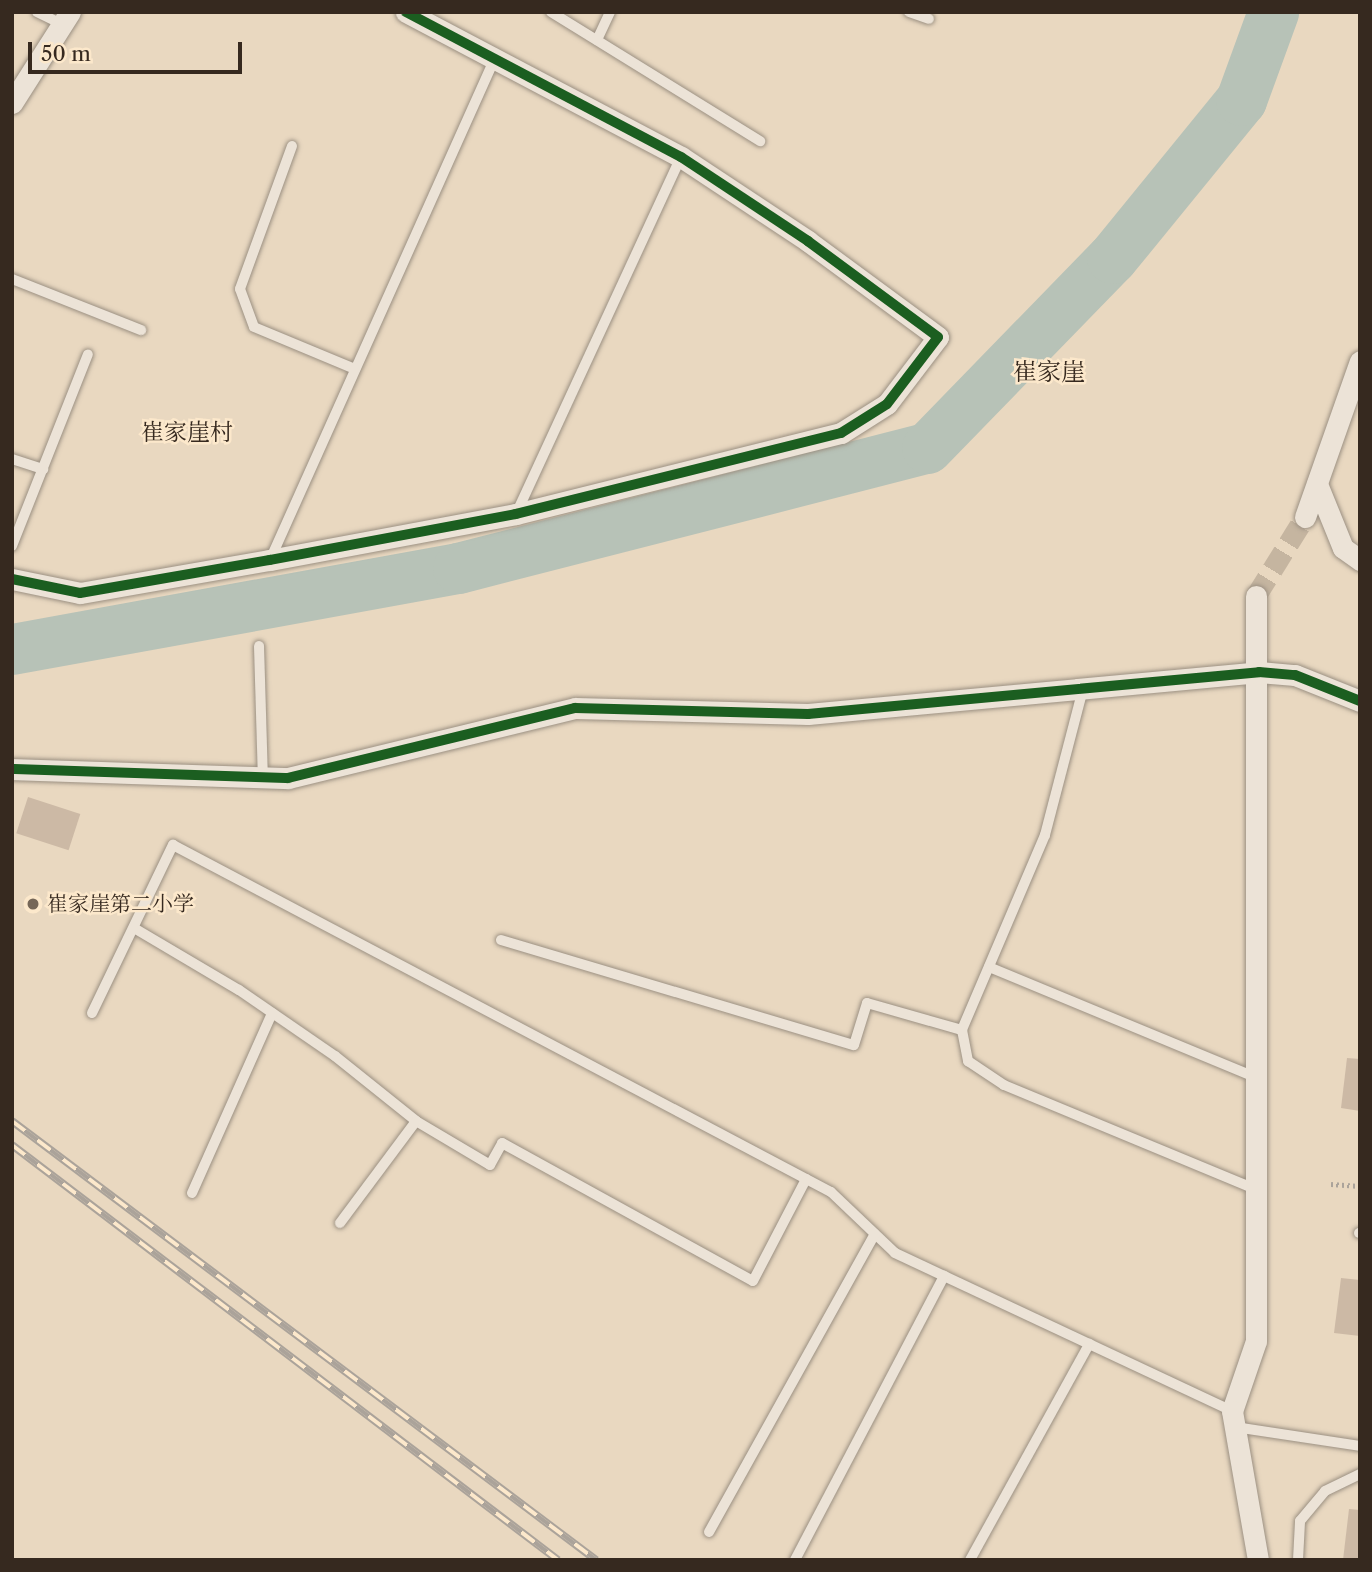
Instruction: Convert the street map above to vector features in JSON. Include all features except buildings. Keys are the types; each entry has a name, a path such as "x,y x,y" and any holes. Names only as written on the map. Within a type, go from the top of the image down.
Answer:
{"street":[{"path":"12,579 80,593 270,560 516,514 841,433 887,404 938,337 808,241 681,158 406,12"},
{"path":"12,103 66,18"},
{"path":"1306,517 1360,361"},
{"path":"1317,484 1343,548 1360,560"},
{"path":"1256,596 1259,672 1255,1077 1256,1341 1233,1419 1258,1560"},
{"path":"12,769 288,778 575,708 808,714 1259,672 1295,675 1360,701"}],"lane":[{"path":"37,12 66,18"},
{"path":"551,12 760,141"},
{"path":"597,40 610,12"},
{"path":"909,12 929,19"},
{"path":"270,560 495,58"},
{"path":"292,146 240,289 254,327 355,369"},
{"path":"516,514 681,158"},
{"path":"12,279 141,330"},
{"path":"12,546 88,354"},
{"path":"12,459 43,470"},
{"path":"259,646 262,777"},
{"path":"1083,689 1045,835 962,1030 968,1060 1004,1086 1255,1189"},
{"path":"92,1013 173,845 831,1192 895,1253 1090,1344 1233,1419 1360,1446"},
{"path":"134,928 272,1013 416,1121 490,1165 502,1143 753,1281 806,1179"},
{"path":"501,940 854,1045 867,1003 962,1030"},
{"path":"989,967 1255,1077"},
{"path":"192,1193 272,1013"},
{"path":"340,1223 416,1121"},
{"path":"709,1532 875,1234"},
{"path":"795,1560 944,1276"},
{"path":"970,1560 1090,1344"},
{"path":"1298,1560 1300,1521 1325,1491 1360,1474"}],"path":[{"path":"1331,1184 1360,1186"}],"waterway":[{"path":"12,649 458,568 927,448 1112,258 1241,100 1273,12"}],"tunnel":[{"path":"1256,596 1305,517"}],"railway":[{"path":"12,1121 596,1560"},
{"path":"12,1145 558,1560"}],"cycle path":[{"path":"12,579 80,593 270,560 516,514 841,433 887,404 938,337 808,241 681,157 406,12"},
{"path":"12,769 288,778 575,708 808,714 1259,672 1295,675 1360,701"}],"place":[{"name":"崔家崖第二小学","path":"33,904"}],"district":[{"name":"崔家崖","path":"1049,372"},
{"name":"崔家崖村","path":"187,432"}]}
